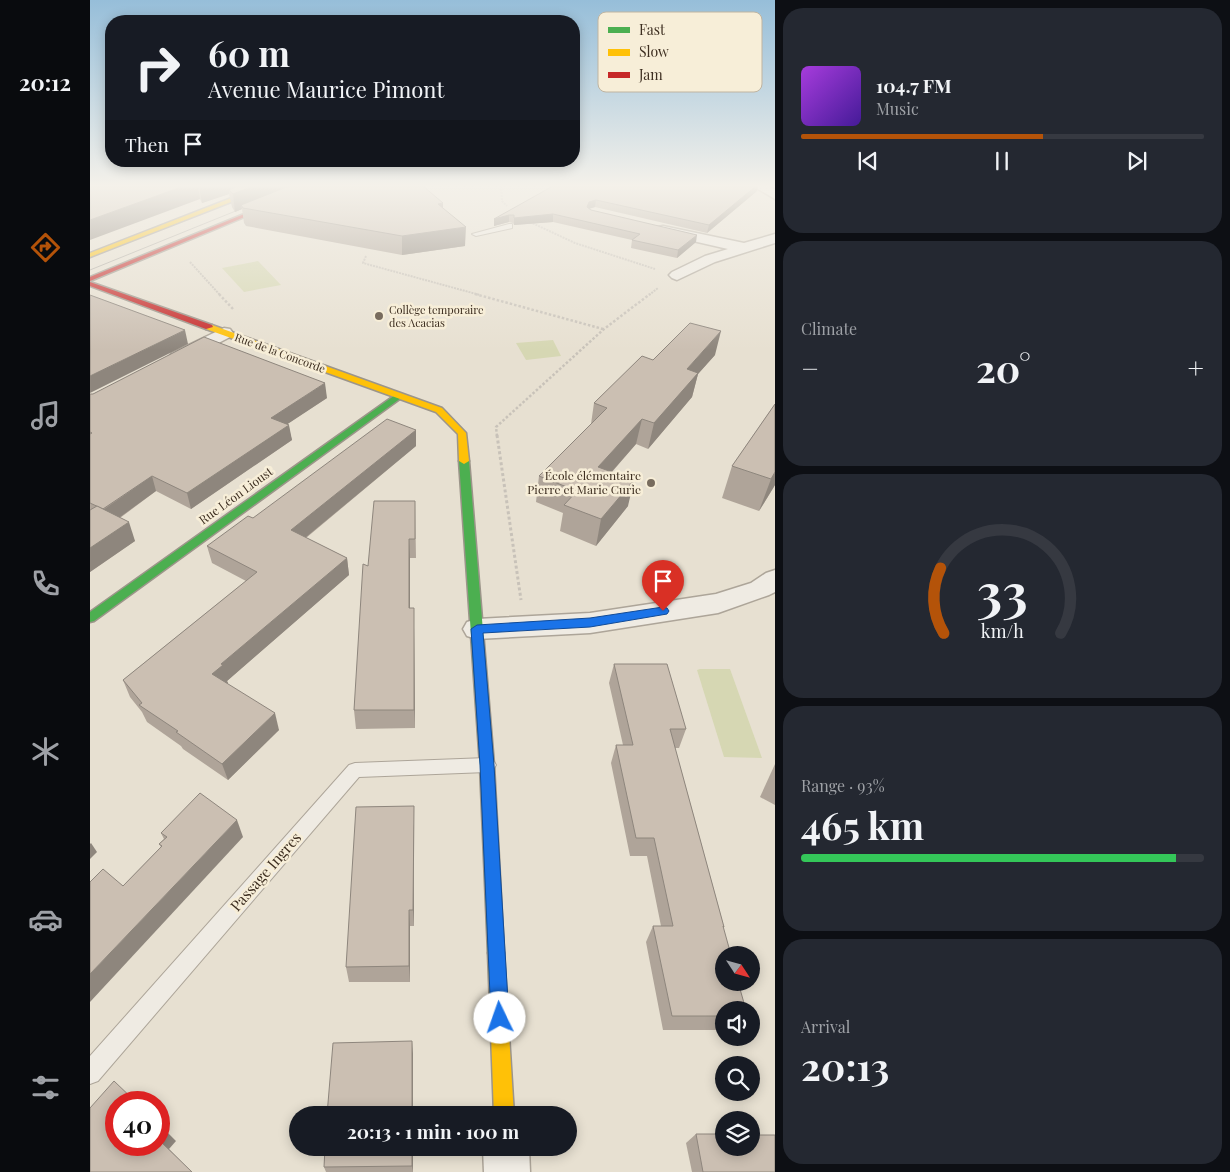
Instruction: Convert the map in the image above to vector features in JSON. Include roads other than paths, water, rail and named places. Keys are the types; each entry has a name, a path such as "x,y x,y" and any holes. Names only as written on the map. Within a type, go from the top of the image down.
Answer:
{"street":[{"path":"90,255 127,241"},
{"path":"90,279 183,241"},
{"path":"712,241 745,248"},
{"path":"677,274 710,259 767,241"},
{"name":"Rue de la Concorde","path":"90,284 439,410 451,420 462,433 477,629"},
{"path":"159,366 224,333"},
{"name":"Rue Léon Lioust","path":"90,618 398,396"},
{"path":"504,1106 487,765 477,629 590,623 718,603 760,589 775,579"},
{"path":"506,1156 507,1172"}],"lane":[{"name":"Passage Ingres","path":"90,1074 355,770 487,765"}],"tram line":[{"path":"90,270 162,241"}],"place":[{"name":"Collège temporaire des Acacias","path":"379,316"},
{"name":"École élémentaire Pierre et Marie Curie","path":"651,483"}]}
